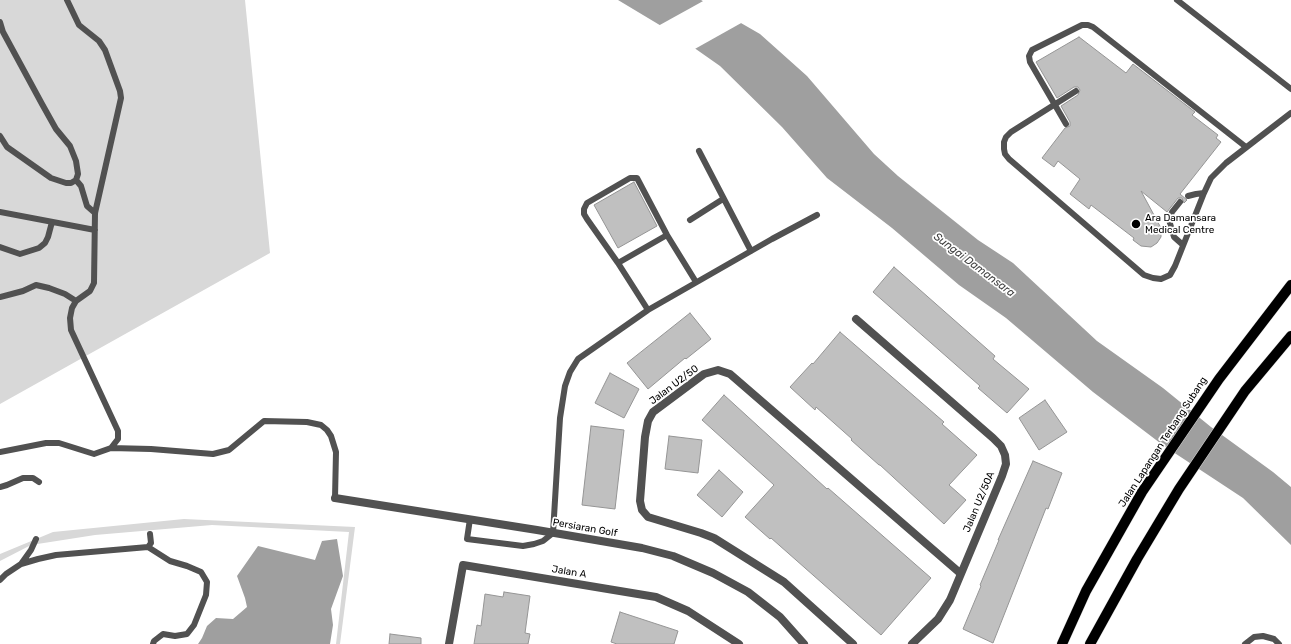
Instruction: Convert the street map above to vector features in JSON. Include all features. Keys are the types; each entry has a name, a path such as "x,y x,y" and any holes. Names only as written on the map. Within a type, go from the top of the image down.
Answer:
{"main road":[{"name":"Jalan Lapangan Terbang Subang","path":"1062,644 1086,591 1142,492 1219,379 1291,285"},
{"path":"1090,644 1168,507 1245,391 1291,336"}],"street":[{"name":"Jalan U2/50A","path":"856,319 993,438 1001,446 1005,455 1006,464 1002,476 960,573 950,600 938,619 912,644"},
{"name":"Jalan U2/50","path":"853,644 784,582 714,538 648,517 642,510 640,501 645,437 648,421 653,412 704,374 718,370 730,374 960,573"},
{"name":"Persiaran Golf","path":"335,498 642,548 673,556 713,573 748,592 780,617 804,644"},
{"name":"Jalan A","path":"449,644 463,565 656,597 688,611 739,644"}],"lane":[{"path":"67,0 79,25 99,41 105,50 120,91 121,98 95,213 94,283 90,291 76,300 72,308 70,318 71,330 118,431 118,439 111,448"},
{"path":"1177,0 1291,89"},
{"path":"0,22 3,32 56,129 70,146 76,161 78,174 76,180 72,183 66,183 51,178 7,147 0,136"},
{"path":"1066,124 1030,62 1029,56 1032,50 1082,26 1088,25 1093,27 1246,147"},
{"path":"1076,91 1011,132 1006,137 1004,142 1006,154 1009,159 1144,274 1153,278 1161,279 1170,275 1175,266 1211,178 1226,163 1291,113"},
{"path":"699,151 751,251"},
{"path":"648,310 618,262 584,214 584,208 587,203 630,178 637,178 667,235 696,282"},
{"path":"76,180 81,186 87,206 95,213"},
{"path":"1188,196 1204,193"},
{"path":"690,220 723,199"},
{"path":"1180,202 1172,212 1169,220 1174,237 1183,245"},
{"path":"0,212 95,230"},
{"path":"470,519 467,539 523,546 543,541 553,533 560,418 565,386 570,372 578,360 648,310 817,215"},
{"path":"0,247 20,254 39,248 45,243 48,237 52,222"},
{"path":"618,262 667,235"},
{"path":"0,297 36,286 49,288 76,300"},
{"path":"0,452 46,443 59,443 94,454 111,448 151,449 212,454 229,450 264,421 307,422 320,424 331,436 336,452 335,498"},
{"path":"0,487 7,486 23,478 33,478 39,482"},
{"path":"148,547 151,543 150,534"},
{"path":"0,580 21,564 31,550 36,539"},
{"path":"21,564 56,555 148,547 170,561 201,572 207,582 206,596 194,625 187,634 175,636 163,634 154,641 153,644"},
{"path":"1245,644 1254,638 1263,636 1274,640 1279,644"}],"shaded area":[{"path":"0,0 245,0 270,253 0,404"},
{"path":"184,519 355,527 340,644 336,644 349,532 212,525 95,535 31,545 0,561 0,554 53,532"}],"water":[{"name":"Sungai Damansara","path":"618,0 701,0 760,34 807,76 874,154 898,176 978,240 1013,263 1097,341 1163,388 1211,427 1291,487 1291,545 1243,498 1164,446 1093,392 1006,318 959,285 892,228 827,178 782,127 720,66 673,33"},
{"path":"337,539 343,576 331,609 333,625 330,644 198,644 207,626 216,618 233,619 247,607 237,576 258,546 315,560 322,541"}],"pier":[{"path":"705,0 743,22 693,50 658,26"}],"building":[{"path":"1079,37 1126,73 1133,64 1195,112 1192,115 1218,135 1216,138 1221,142 1180,194 1187,200 1184,203 1182,198 1178,198 1167,212 1141,191 1161,228 1161,237 1157,243 1151,247 1141,246 1133,240 1134,238 1091,205 1089,209 1070,194 1080,179 1058,161 1054,167 1042,158 1065,128 1070,126 1070,122 1061,106 1078,95 1080,90 1078,87 1074,87 1057,98 1036,62"},
{"path":"634,182 657,226 618,248 594,205"},
{"path":"894,267 995,356 993,359 1029,389 1007,413 978,388 980,386 873,292"},
{"path":"690,313 711,339 686,359 685,358 648,389 627,363"},
{"path":"840,332 944,422 942,424 977,455 949,485 966,500 944,524 851,440 852,439 816,407 815,410 790,387 812,363 813,364"},
{"path":"610,373 639,389 624,418 595,403"},
{"path":"724,395 827,489 828,488 931,578 881,635 745,517 774,485 702,420"},
{"path":"1045,400 1067,432 1039,450 1019,418"},
{"path":"591,426 624,430 615,509 582,505"},
{"path":"669,436 702,440 698,473 665,469"},
{"path":"1033,461 1062,473 1048,509 1046,508 993,643 963,629 998,540"},
{"path":"719,470 743,492 722,517 697,495"},
{"path":"504,592 530,596 525,633 530,634 528,644 474,644 477,625 481,626 485,594 503,597"},
{"path":"620,612 678,631 674,644 617,644 611,642"},
{"path":"390,634 421,638 421,644 389,644"}],"place":[{"name":"Ara Damansara Medical Centre","path":"1136,224"}]}
